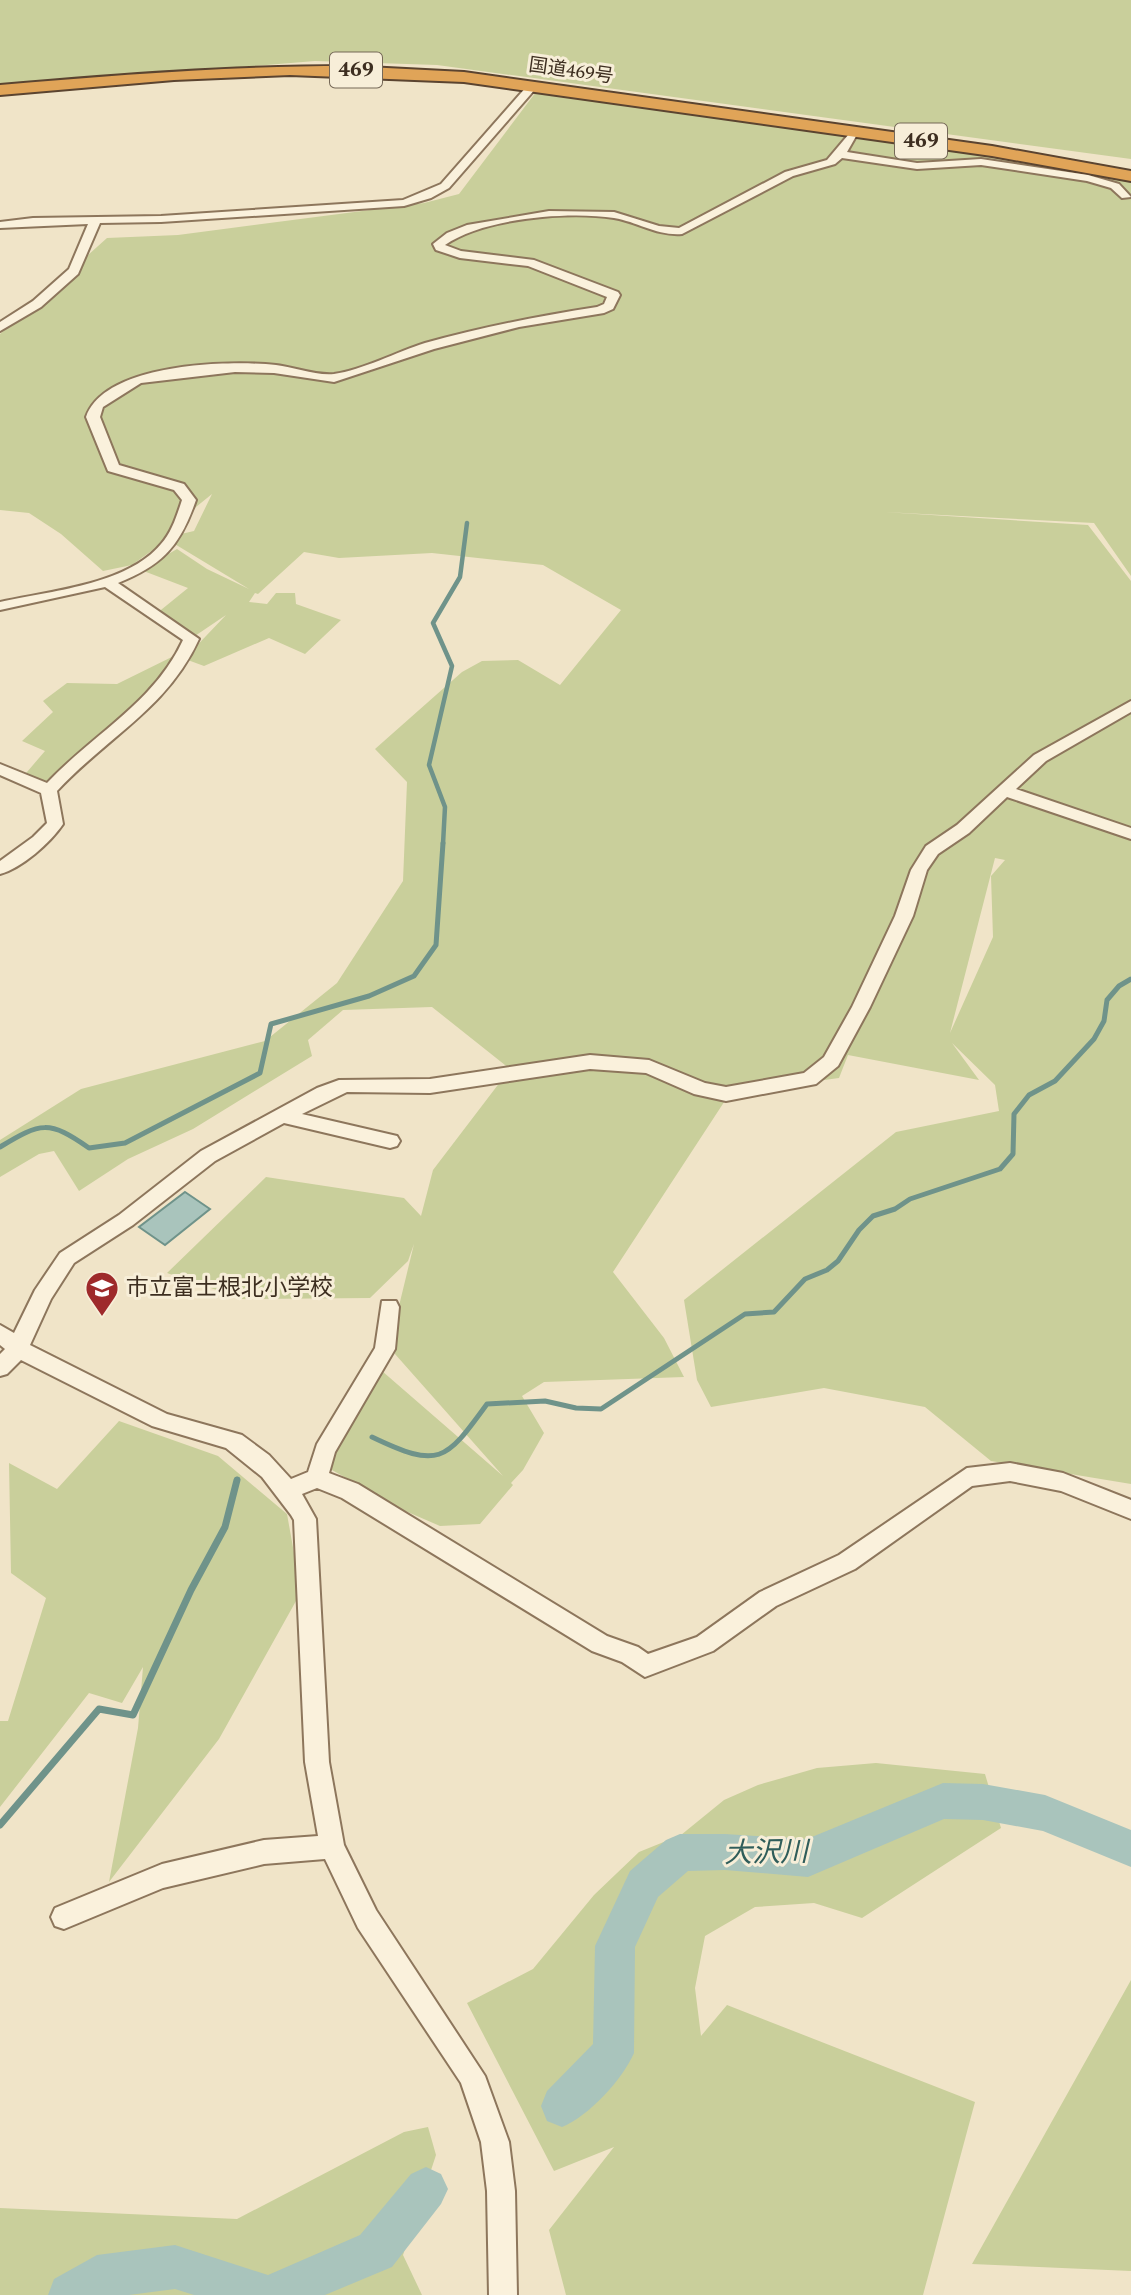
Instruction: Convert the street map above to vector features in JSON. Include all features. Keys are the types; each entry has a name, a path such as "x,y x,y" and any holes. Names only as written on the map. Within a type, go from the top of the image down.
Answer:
{"highway":[{"name":"国道469号","path":"0,90 175,75 300,69 395,70 854,131 1079,165 1131,176"}],"street":[{"path":"0,225 33,221 95,221 404,203 428,196 445,186 532,87"},
{"path":"0,606 105,582 136,568 161,553 169,544 189,500 186,493 179,487 113,468 93,417 97,405 136,380 156,375 235,368 274,369 334,378 430,346 519,323 600,310 609,306 614,295 530,263 460,254 440,248 439,244 453,234 553,213 614,215 662,232 682,231 789,174 822,166 840,154 854,131"},
{"path":"840,154 917,166 981,162 1088,178 1115,186 1126,196"},
{"path":"0,327 37,304 74,271 95,221"},
{"path":"49,790 75,761 152,702 185,659 191,639 105,582"},
{"path":"0,1368 17,1350 42,1296 67,1258 126,1220 208,1156 346,1084 430,1086 590,1062 649,1067 702,1089 726,1094 809,1079 831,1061 861,1007 904,916 919,870 932,850 964,830 1040,758 1131,706"},
{"path":"0,769 49,790"},
{"path":"0,869 39,841 55,824 49,790"},
{"path":"1005,790 1042,806 1131,834"},
{"path":"282,1116 390,1141"},
{"path":"317,1478 325,1450 385,1349 389,1307"},
{"path":"0,1333 17,1350 169,1424 217,1435 241,1445 288,1490 305,1519 317,1762 332,1847 367,1920 472,2076 495,2142 501,2191 503,2295"},
{"path":"288,1490 317,1478 350,1491 600,1644 630,1654 645,1666 705,1644 768,1599 847,1562 967,1477 1010,1472 1063,1482 1131,1510"},
{"path":"64,1917 162,1876 264,1852 332,1847"}],"green space":[{"path":"0,0 1131,0 1131,159 437,65 315,61 0,87"},
{"path":"536,92 760,119 1131,179 1131,576 1094,523 884,512 1088,525 1131,581 1131,1484 991,1461 925,1407 824,1388 711,1407 697,1380 684,1300 896,1132 999,1111 995,1085 952,1043 979,1080 848,1055 839,1078 730,1093 613,1272 664,1338 684,1377 544,1382 522,1396 544,1433 523,1470 511,1483 513,1485 480,1524 440,1526 403,1510 332,1470 332,1451 382,1371 503,1476 395,1354 399,1306 414,1244 408,1261 370,1298 243,1299 167,1273 266,1177 404,1198 421,1216 433,1170 510,1069 432,1007 343,1010 308,1040 312,1056 193,1129 128,1159 79,1191 54,1151 39,1154 0,1177 0,1140 81,1089 265,1041 337,983 403,881 407,782 375,749 462,672 482,661 518,660 560,685 621,610 543,565 432,553 339,558 304,552 258,594 255,593 249,602 267,604 276,593 295,593 296,604 341,620 305,654 269,638 204,666 185,659 49,788 21,779 45,751 22,741 53,712 43,701 67,683 117,684 188,649 186,657 226,615 189,640 156,614 188,588 141,570 177,549 207,569 249,589 173,543 181,534 194,531 212,494 175,524 161,544 132,565 103,571 61,534 29,513 0,510 0,334 107,238 178,235 424,203 459,194","holes":["995,858 1005,860 991,876 993,937 950,1033"]},
{"path":"119,1421 218,1456 287,1514 301,1592 219,1739 109,1882 138,1728 143,1667 122,1703 89,1693 0,1807 0,1721 8,1721 46,1598 11,1573 9,1463 57,1489"},
{"path":"876,1763 985,1774 1001,1828 862,1918 814,1903 755,1907 705,1936 695,1988 701,2036 727,2005 975,2102 923,2295 566,2295 549,2230 614,2147 554,2171 467,2003 533,1969 594,1895 639,1852 681,1835 724,1800 758,1785 817,1768"},
{"path":"1131,1980 1131,2271 972,2264"},
{"path":"428,2127 436,2155 403,2255 422,2295 0,2295 0,2208 237,2219 404,2132"}],"water":[{"path":"185,1192 210,1209 165,1245 139,1227"}],"waterway":[{"path":"443,844 445,807 429,765 452,666 433,623 460,577 467,523"},
{"path":"0,1147 26,1133 45,1128 64,1133 89,1148 125,1143 260,1073 271,1024 369,996 414,976 436,945 443,843"},
{"path":"372,1437 412,1454 427,1456 450,1448 487,1404 545,1401 576,1408 601,1409 745,1314 774,1312 805,1279 827,1270 838,1261 859,1230 873,1216 895,1209 910,1199 1000,1169 1013,1154 1014,1114 1029,1095 1055,1081 1094,1039 1104,1021 1107,1000 1119,986 1131,979"},
{"path":"0,1825 99,1709 133,1715 191,1590 225,1527 237,1480"},
{"name":"大沢川","path":"562,2106 613,2053 615,1946 644,1884 680,1853 725,1852 808,1858 943,1801 983,1802 1045,1813 1131,1849"},
{"name":"大沢川","path":"273,2295 376,2251 426,2189"},
{"name":"大沢川","path":"70,2295 97,2277 175,2267 263,2295"}],"place":[{"name":"市立富士根北小学校","path":"102,1318"}]}
